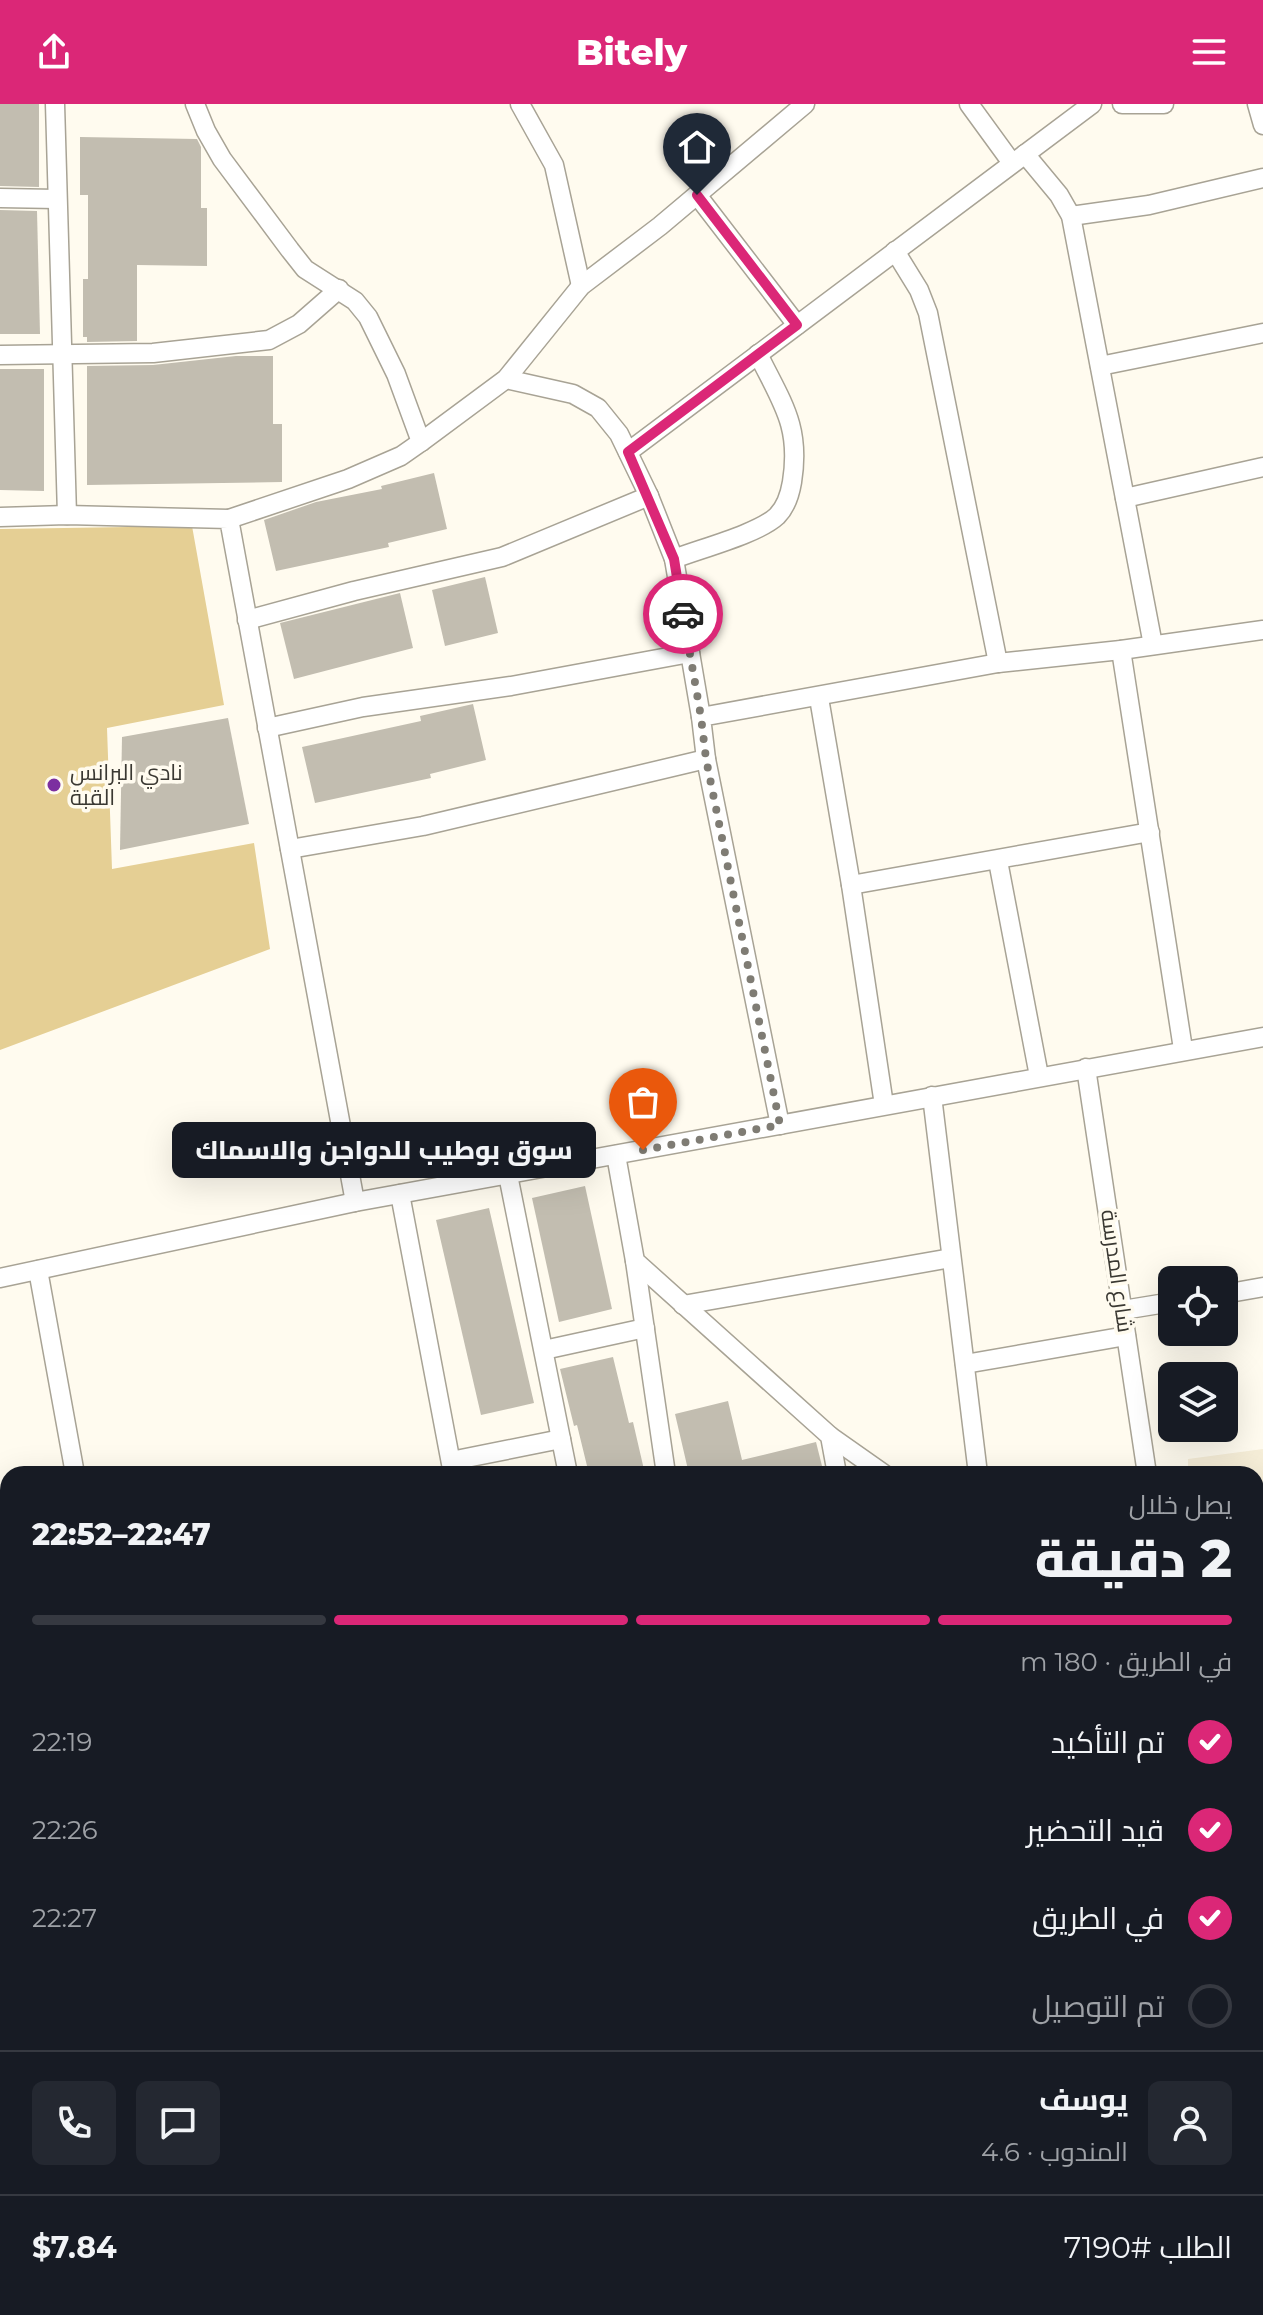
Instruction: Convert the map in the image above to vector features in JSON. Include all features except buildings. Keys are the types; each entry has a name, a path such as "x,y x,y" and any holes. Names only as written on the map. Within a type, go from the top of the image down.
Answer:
{"street":[{"path":"55,104 67,515"},
{"path":"195,104 222,159 305,269 355,301 368,317 396,374 421,442"},
{"path":"520,104 554,165 581,286"},
{"path":"0,517 67,515 229,519 348,479 401,456 506,379 581,286 660,226 805,104"},
{"path":"969,104 1018,158 1059,195 1071,216 1153,645"},
{"path":"628,452 1092,104"},
{"path":"1122,104 1164,104"},
{"path":"1257,104 1263,125"},
{"path":"1071,216 1149,205 1263,178"},
{"path":"697,195 797,325"},
{"path":"0,198 57,199"},
{"path":"895,251 919,290 931,324 998,663"},
{"path":"0,355 153,353 269,340 299,324 339,289"},
{"path":"1100,366 1263,333"},
{"path":"674,559 754,529 777,516 789,497 796,456 793,423 758,354"},
{"path":"506,379 573,394 598,408 619,434 649,496 674,559 706,759 780,1125"},
{"path":"1125,498 1263,467"},
{"path":"247,620 354,591 502,557 649,496"},
{"path":"229,519 355,1202"},
{"path":"701,717 819,698 998,663 1263,630"},
{"path":"1121,650 1183,1049"},
{"path":"267,728 363,707 511,686 690,653"},
{"path":"819,698 884,1105"},
{"path":"290,849 423,826 706,759"},
{"path":"851,885 1150,832"},
{"path":"998,861 1039,1076"},
{"path":"0,1278 355,1202 1183,1049 1263,1037"},
{"name":"شارع المدرسة","path":"1086,1068 1146,1466"},
{"path":"932,1096 977,1466"},
{"path":"616,1155 665,1466"},
{"path":"508,1175 566,1466"},
{"path":"400,1194 452,1466"},
{"path":"683,1305 951,1258"},
{"path":"635,1261 830,1436 873,1466"},
{"path":"38,1270 74,1466"},
{"path":"1238,1291 1263,1287"},
{"path":"1123,1310 1158,1304"},
{"path":"544,1350 645,1328"},
{"path":"965,1364 1126,1336"},
{"path":"830,1436 836,1466"},
{"path":"456,1466 561,1439"}],"shaded area":[{"name":"نادي البرانس القبة","path":"192,526 224,705 107,728 112,869 254,843 270,949 0,1050 0,529"},
{"path":"1263,1449 1263,1466 1188,1466 1188,1459"}],"way so far":[{"path":"643,1150 780,1125 706,759 683,614"}],"place":[{"name":"نادي البرانس القبة","path":"54,785"},
{"name":"سوق بوطيب للدواجن والاسماك","path":"643,1150"}],"route":[{"path":"683,614 674,559 628,452 797,325 697,195"}]}
